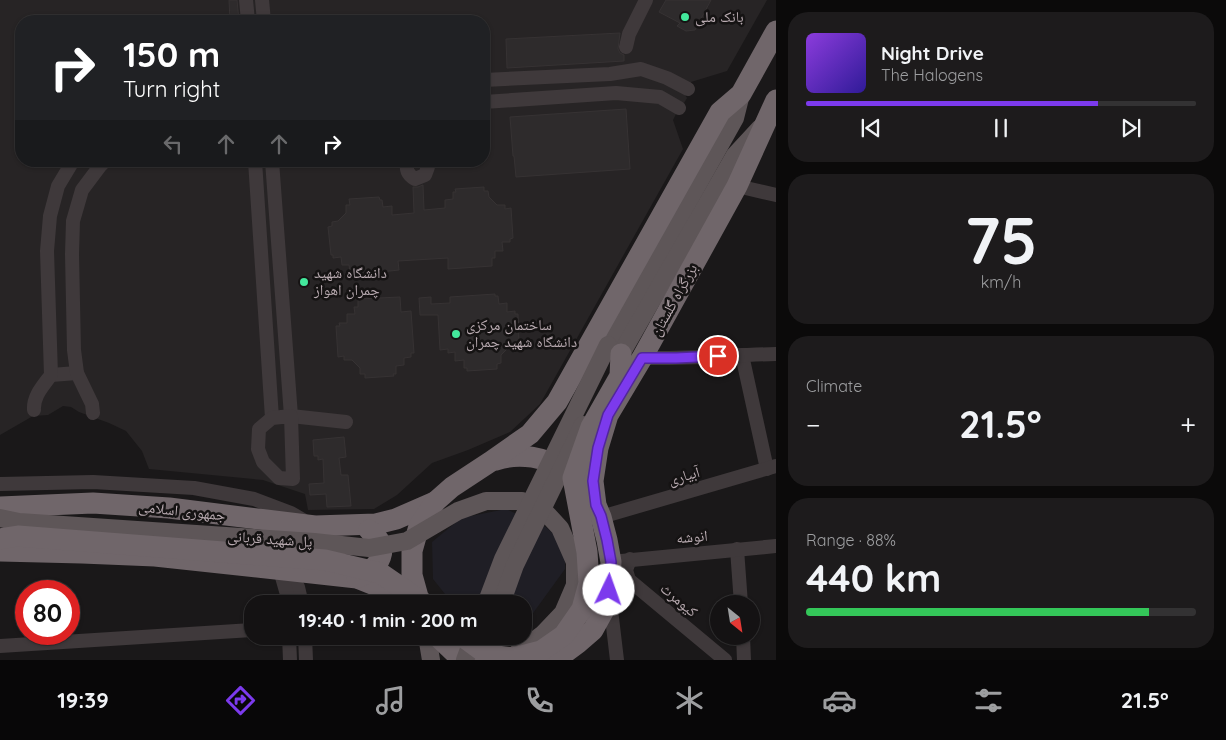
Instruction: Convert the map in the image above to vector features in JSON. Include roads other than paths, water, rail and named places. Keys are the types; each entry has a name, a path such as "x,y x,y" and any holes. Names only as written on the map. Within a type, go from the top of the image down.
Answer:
{"highway":[{"path":"418,595 412,575 412,550 419,526 435,502 452,487 530,434 557,402 720,112 741,94 776,31"},
{"name":"بزرگراه گلستان","path":"553,660 593,630 604,610 609,590 621,560 607,540 598,511 593,481 598,448 608,415 642,358 737,186 776,100"},
{"path":"474,645 488,655 514,658 541,651 564,635 582,609 589,583 587,552 573,478 591,428 620,376 614,350"},
{"path":"490,462 521,456 551,462 560,466 585,487 598,511"},
{"name":"جمهوری اسلامی","path":"0,507 92,503 169,508 315,526 363,525 396,519 435,502"},
{"path":"357,578 366,574 378,563 382,554 381,545 373,533 363,525"},
{"name":"پل شهید قربانی","path":"0,539 18,536 325,560 380,573 412,595"},
{"path":"0,551 155,556 280,569 357,578 397,595"},
{"path":"446,645 456,654 471,660"}],"main road":[{"path":"489,595 503,559 735,118 741,94"},
{"path":"504,595 515,565 586,420 614,350 735,154 766,121"},
{"name":"پل شهید قربانی","path":"0,518 19,522 314,542 369,548 407,541 458,511 486,501 522,501 547,514 560,528 575,562 575,585 563,613 543,634 508,660"},
{"path":"428,645 431,660"},
{"path":"464,660 470,645"},
{"path":"480,660 485,645"}],"street":[{"path":"246,0 247,15"},
{"path":"262,0 263,15"},
{"path":"626,47 629,34 646,0"},
{"path":"490,80 610,74 640,69 667,78 688,89"},
{"path":"559,76 561,97"},
{"path":"660,97 667,78"},
{"path":"490,102 616,93 660,97 679,108"},
{"path":"34,410 34,403 39,390 51,375 47,251 50,216 58,186 69,167"},
{"path":"93,413 92,404 77,373 74,350 72,254 73,220 82,190 99,167"},
{"path":"255,167 272,418"},
{"path":"272,167 291,416 293,480 279,478 263,462 258,449 260,430 272,418 291,416 346,422"},
{"path":"406,167 409,175 415,179 425,175 428,167"},
{"path":"737,186 776,195"},
{"path":"642,358 776,354"},
{"path":"742,355 772,468"},
{"path":"51,375 77,373"},
{"name":"آبیاری","path":"598,511 772,468"},
{"path":"0,484 92,482 194,488 254,499 291,513 315,526"},
{"name":"انوشه","path":"621,560 776,546"},
{"path":"737,549 740,595"},
{"name":"کیومرث","path":"621,560 629,580 725,660"},
{"path":"280,569 287,595"},
{"path":"280,569 298,587 300,595"},
{"path":"609,590 617,660"},
{"path":"0,646 244,631"},
{"path":"289,645 290,660"},
{"path":"305,645 306,660"},
{"path":"743,645 744,660"}],"place":[{"name":"بانک ملی","path":"685,17"},
{"name":"دانشگاه شهید چمران اهواز","path":"304,282"},
{"name":"ساختمان مرکزی دانشگاه شهید چمران","path":"456,334"}]}
